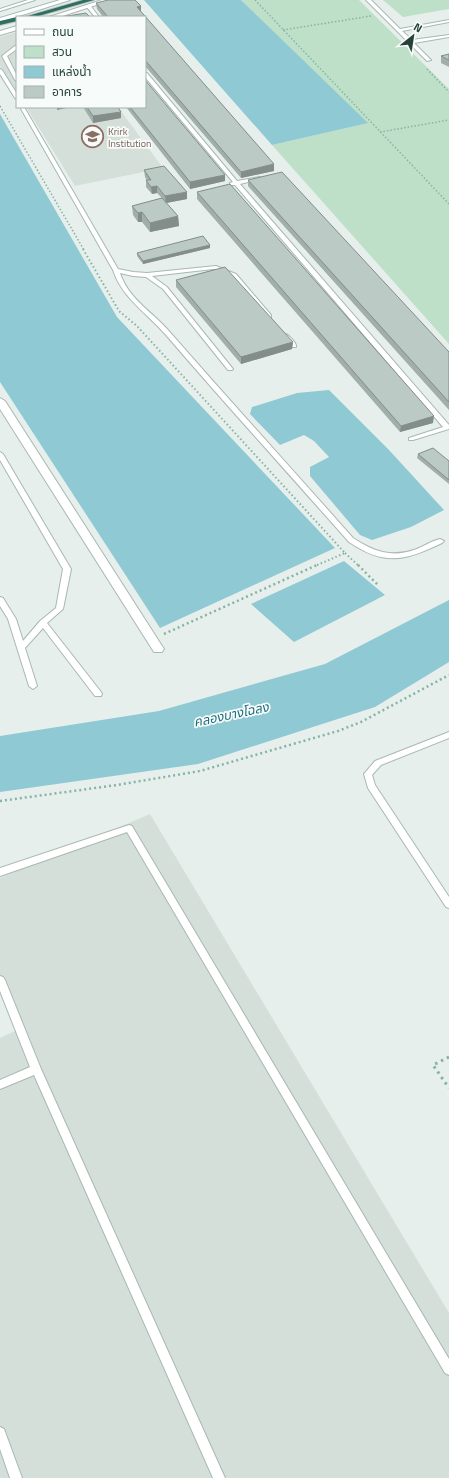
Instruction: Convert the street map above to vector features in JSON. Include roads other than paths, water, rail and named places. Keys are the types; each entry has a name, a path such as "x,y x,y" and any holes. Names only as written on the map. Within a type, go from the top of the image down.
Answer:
{"highway":[{"path":"32,16 90,3"},
{"path":"0,23 16,19"}],"street":[{"path":"0,20 67,0"},
{"path":"55,16 90,3 109,0"},
{"path":"0,32 16,29"},
{"path":"0,401 158,650"}],"lane":[{"path":"0,10 33,0"},
{"path":"368,0 429,60"},
{"path":"90,3 96,16"},
{"path":"399,30 449,21"},
{"path":"411,42 449,36"},
{"path":"16,46 4,56 16,78"},
{"path":"0,70 16,96"},
{"path":"146,75 236,183 448,427 411,439"},
{"path":"23,108 116,270 118,280 125,291 159,324 238,415 351,540 370,552 392,557 406,556 440,541"},
{"path":"222,186 262,177"},
{"path":"116,270 132,274 147,275 214,267 234,275 275,324"},
{"path":"147,275 165,288 230,369"},
{"path":"280,329 294,346"},
{"path":"0,454 67,569 59,609 43,623 21,648"},
{"path":"0,600 12,619 34,686"},
{"path":"43,623 98,694"},
{"path":"449,735 378,763 368,774 371,786 449,904"},
{"path":"0,872 129,828 449,1369"},
{"path":"0,980 36,1069 219,1478"},
{"path":"0,1085 36,1069"},
{"path":"0,1433 16,1478"}],"water":[{"path":"144,0 241,0 368,123 272,145"},
{"path":"0,114 117,317 335,548 160,628 0,382"},
{"path":"329,390 389,450 444,510 411,527 372,540 360,535 310,476 310,467 329,457 314,441 304,435 280,445 250,414 252,407 297,393"},
{"path":"344,561 385,595 294,642 251,604"},
{"name":"คลองบางโฉลง","path":"449,600 449,662 375,707 198,764 0,792 0,736 159,711 325,664"}],"place":[{"name":"Krirk Institution","path":"93,137"}]}
